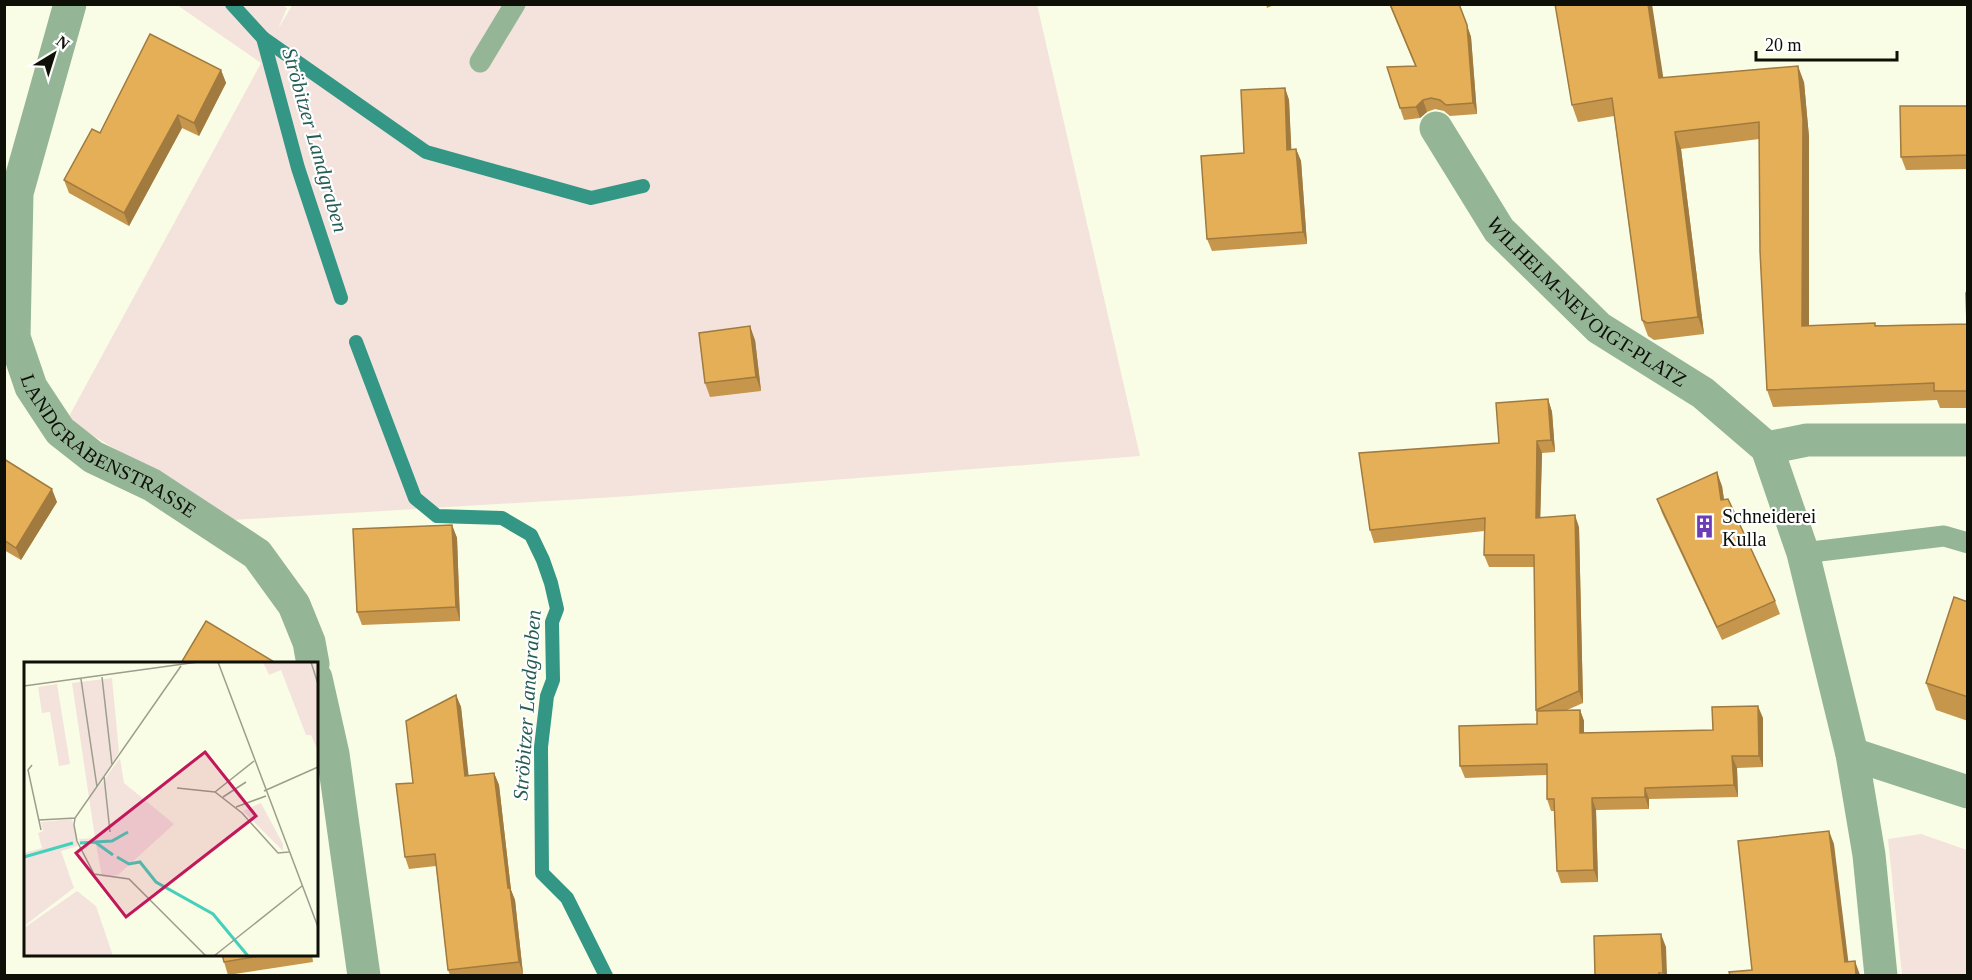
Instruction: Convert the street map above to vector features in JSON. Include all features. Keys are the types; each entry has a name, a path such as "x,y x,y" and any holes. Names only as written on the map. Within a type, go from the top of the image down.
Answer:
{"street":[{"name":"LANDGRABENSTRASSE","path":"70,4 17,193 14,337 31,387 60,431 93,457 152,485 256,554 294,605 309,642 314,662"},
{"name":"WILHELM-NEVOIGT-PLATZ","path":"1436,128 1499,230 1599,328 1703,393 1767,448"},
{"path":"1881,975 1869,855 1852,754 1803,553 1767,448 1807,440 1968,440"},
{"path":"318,687 333,754 364,975"},
{"path":"1852,754 1968,792"}],"lane":[{"path":"480,62 515,4"},
{"path":"1803,553 1944,536 1968,543"}],"shaded area":[{"path":"293,4 1037,4 1140,456 616,497 233,520 67,420 261,63 177,5 282,5 287,8 278,29"},
{"path":"1921,834 1967,850 1967,975 1902,975 1888,839"}],"building":[{"path":"1390,4 1459,4 1467,25 1473,103 1446,105 1440,100 1431,98 1423,100 1416,107 1400,108 1387,67 1416,66"},
{"path":"1555,4 1648,4 1659,78 1798,66 1803,120 1802,326 1875,323 1875,326 1967,324 1966,293 1968,293 1968,391 1934,391 1934,383 1767,390 1760,251 1759,122 1675,132 1698,317 1647,323 1642,320 1612,98 1572,105"},
{"path":"150,34 221,70 194,123 178,115 124,213 64,180 92,129 100,133"},
{"path":"1285,88 1287,150 1296,149 1303,232 1207,239 1201,156 1244,153 1241,90"},
{"path":"1900,106 1968,106 1968,155 1901,157"},
{"path":"750,326 756,377 705,383 699,333"},
{"path":"1548,399 1551,440 1537,441 1536,518 1575,515 1579,691 1536,710 1534,555 1484,555 1485,518 1370,530 1359,453 1499,443 1496,403"},
{"path":"4,459 52,489 16,548 4,540"},
{"path":"1717,472 1721,500 1728,499 1775,601 1717,627 1657,499"},
{"path":"452,525 456,607 357,612 353,529"},
{"path":"1954,597 1968,602 1968,697 1926,683"},
{"path":"206,621 274,662 182,662"},
{"path":"456,695 465,776 494,773 519,962 448,970 435,854 405,857 396,784 413,783 406,721"},
{"path":"1758,706 1759,756 1732,756 1734,785 1645,788 1645,797 1592,798 1594,870 1557,871 1554,799 1547,799 1547,764 1460,766 1459,726 1537,724 1537,711 1580,710 1580,733 1713,730 1712,707"},
{"path":"1829,831 1845,962 1855,961 1856,975 1730,975 1729,972 1752,970 1738,841"},
{"path":"1661,934 1663,973 1659,975 1595,975 1594,936"},
{"path":"222,956 259,956 224,962"}],"waterway":[{"name":"Ströbitzer Landgraben","path":"232,4 263,38 298,168 341,298"},
{"path":"263,38 426,152 591,198 643,186"},
{"name":"Ströbitzer Landgraben","path":"356,342 415,498 437,516 502,518 531,535 543,560 557,609 552,622 553,680 547,696 541,747 542,873 567,898 606,976"}],"place":[{"name":"Schneiderei Kulla","path":"1704,527"}]}
